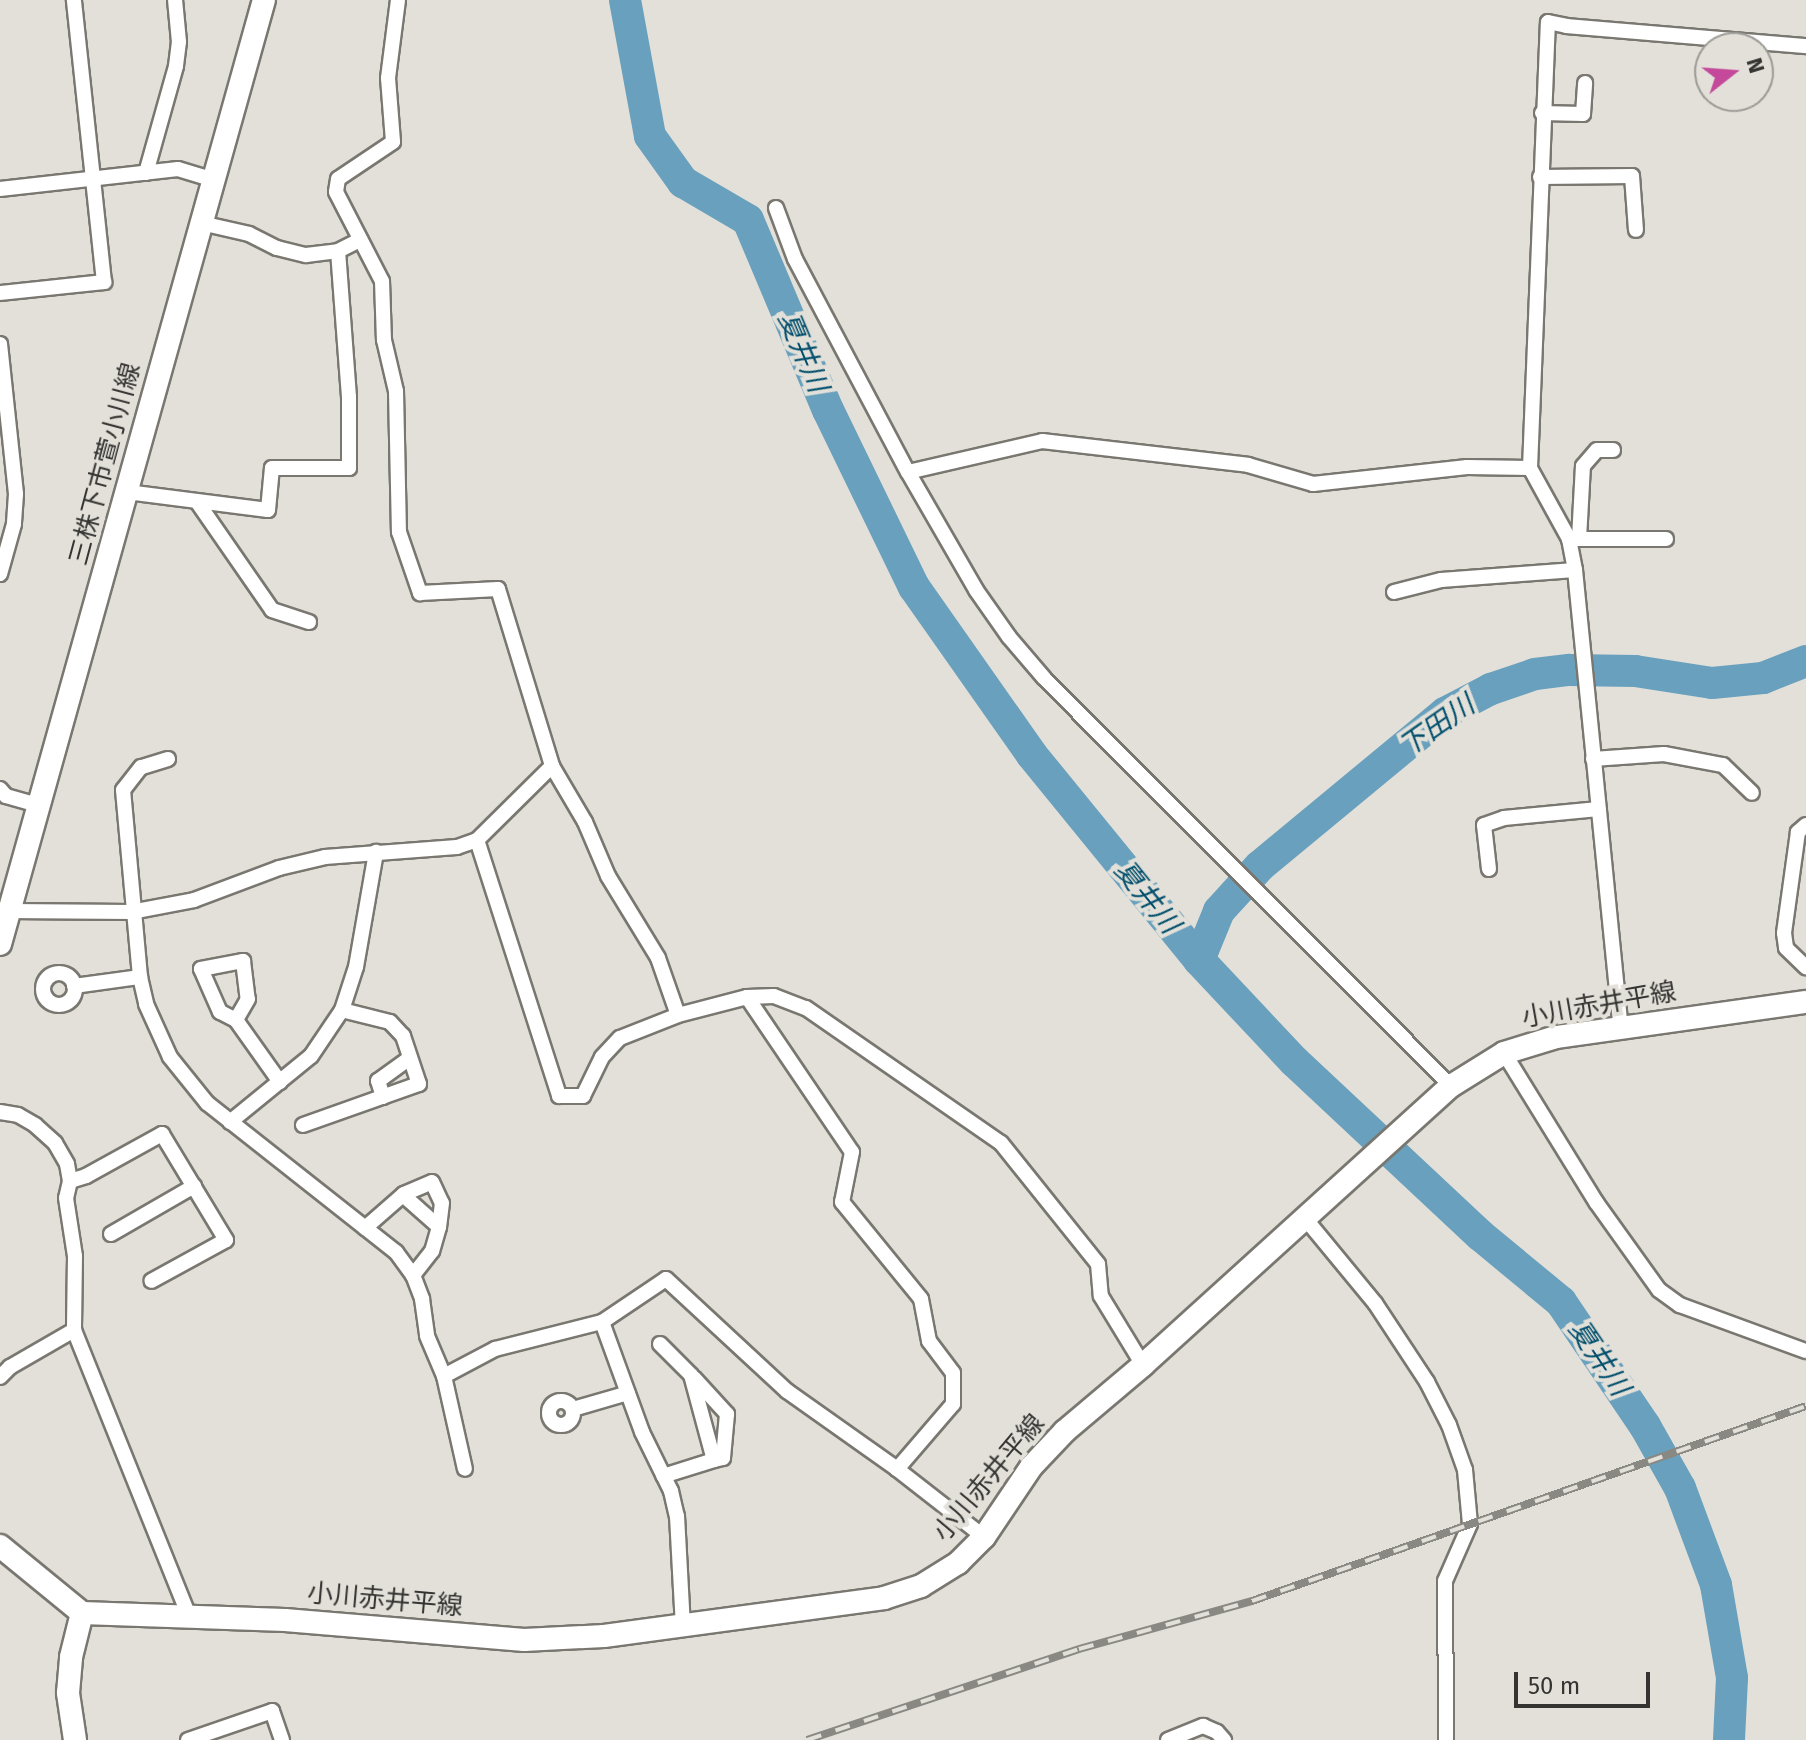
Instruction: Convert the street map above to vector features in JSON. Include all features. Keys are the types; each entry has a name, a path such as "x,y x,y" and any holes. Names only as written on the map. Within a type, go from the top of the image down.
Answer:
{"main road":[{"name":"三株下市萱小川線","path":"0,944 264,0"},
{"name":"小川赤井平線","path":"82,1613 285,1620 524,1640 683,1626 884,1598 921,1586 958,1563 984,1537 1039,1458 1065,1431 1143,1365 1447,1088 1504,1053 1556,1037 1806,1002"},
{"path":"0,1546 82,1613 71,1657 68,1693 75,1740"}],"street":[{"path":"0,293 104,282 74,0"},
{"path":"146,173 176,66 179,42 175,0"},
{"path":"398,0 388,78 393,142 338,179 336,192 382,281 384,340 396,391 399,532 420,593 498,589 552,766 585,822 608,876 658,958 678,1015"},
{"path":"1574,539 1530,468 1548,22 1806,46"},
{"path":"1542,113 1583,114 1585,83"},
{"path":"0,189 178,169 213,180"},
{"path":"1540,177 1632,176 1636,230"},
{"path":"776,208 795,259 908,472 976,590 1009,637 1044,678 1259,892 1447,1088"},
{"path":"201,223 249,234 277,248 306,255 338,251 360,240"},
{"path":"127,492 268,510 272,468 349,468 349,397 338,251"},
{"path":"0,344 16,494 14,524 0,574"},
{"path":"908,472 1042,441 1248,465 1313,484 1467,467 1530,468"},
{"path":"1613,450 1597,450 1583,466 1574,539 1621,1029"},
{"path":"198,503 272,610 309,622"},
{"path":"1574,539 1666,539"},
{"path":"1394,592 1441,580 1575,570"},
{"path":"1593,759 1664,754 1723,765 1752,793"},
{"path":"168,759 141,767 123,790 131,912 146,1004 170,1057 207,1103 396,1252 413,1275 422,1299 427,1336 444,1376 465,1469"},
{"path":"8,911 131,912 194,900 279,868 325,857 457,847 477,840 552,766"},
{"path":"0,789 6,796 38,805"},
{"path":"1489,869 1484,825 1504,818 1599,809"},
{"path":"1806,825 1798,832 1784,933 1786,948 1806,967"},
{"path":"477,840 559,1096 583,1096 602,1057 620,1038 678,1015 747,997 774,996 806,1008 1001,1143 1098,1264 1101,1296 1143,1365"},
{"path":"230,1122 311,1056 342,1010 356,967 376,852"},
{"path":"74,986 140,977"},
{"path":"747,997 852,1152 842,1202 921,1299 929,1341 953,1373 953,1404 897,1469"},
{"path":"303,1125 419,1084 403,1036 390,1022 342,1010"},
{"path":"236,1020 280,1082"},
{"path":"1504,1053 1596,1202 1659,1290 1680,1305 1806,1351"},
{"path":"383,1097 378,1081 410,1058"},
{"path":"0,1112 18,1115 55,1143 67,1164 70,1181 66,1198 75,1256 74,1330 190,1618"},
{"path":"70,1181 86,1176 162,1134 226,1240 151,1281"},
{"path":"365,1228 403,1195 432,1182 442,1203 439,1227 432,1251 413,1275"},
{"path":"111,1234 194,1186"},
{"path":"403,1195 439,1227"},
{"path":"1304,1217 1375,1303 1427,1382 1449,1425 1465,1470 1470,1524 1445,1581 1446,1740"},
{"path":"444,1376 495,1349 602,1322 666,1279 787,1391 897,1469 984,1537"},
{"path":"602,1322 677,1516 683,1626"},
{"path":"0,1377 10,1367 74,1330"},
{"path":"660,1344 727,1414 723,1458 663,1476"},
{"path":"691,1375 714,1460"},
{"path":"573,1409 628,1393"},
{"path":"188,1740 272,1711 282,1740"},
{"path":"1168,1740 1203,1726 1217,1732 1224,1740"}],"waterway":[{"name":"夏井川","path":"625,0 650,136 683,182 748,220 828,410 914,587 1032,755 1199,960 1294,1061 1480,1235 1561,1302 1645,1426 1680,1488 1716,1585 1732,1678 1729,1740"},
{"name":"下田川","path":"1199,960 1219,911 1260,866 1445,713 1491,689 1535,674 1569,670 1635,671 1712,683 1763,678 1806,661"}],"railway":[{"path":"807,1740 1079,1649 1252,1601 1806,1406"}]}
